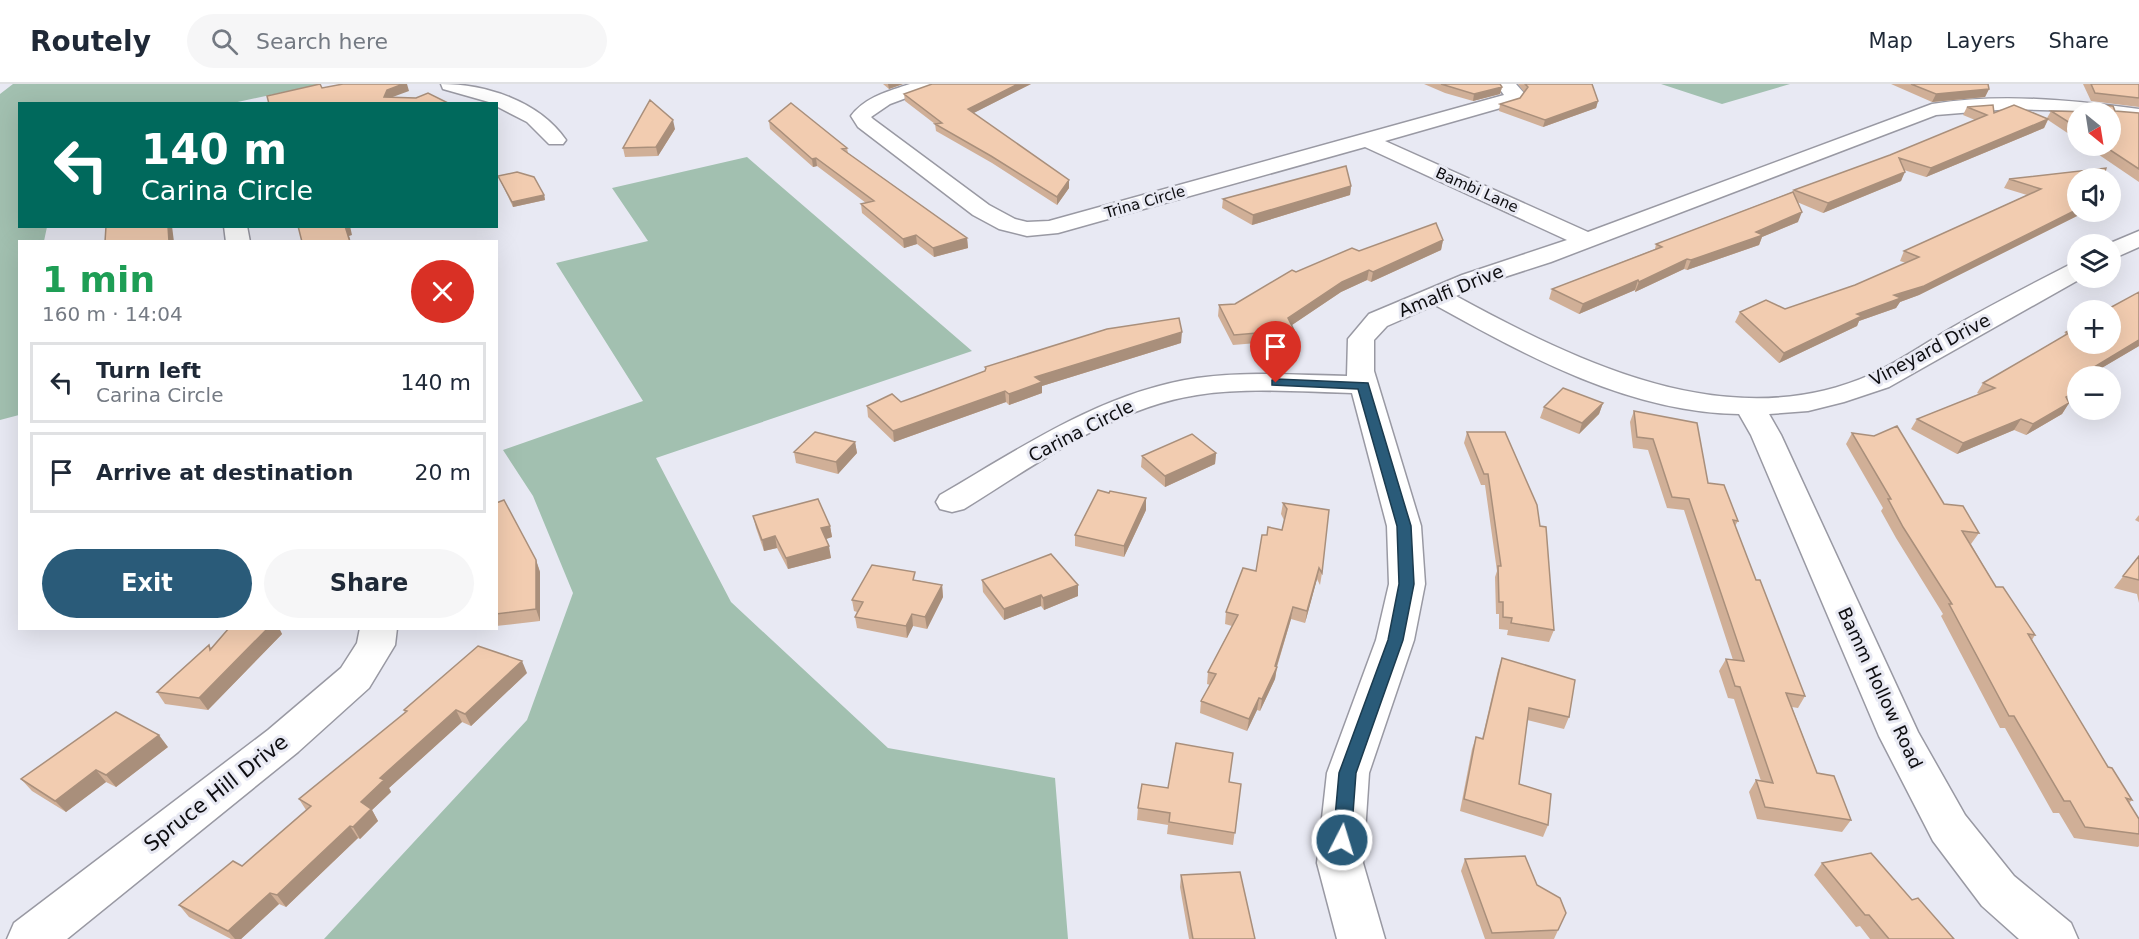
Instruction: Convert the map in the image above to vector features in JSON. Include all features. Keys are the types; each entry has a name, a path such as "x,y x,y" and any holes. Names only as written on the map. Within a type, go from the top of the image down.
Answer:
{"street":[{"path":"430,94 449,84 516,106 538,120 556,140"},
{"name":"Trina Circle","path":"927,84 879,100 871,104 861,116 865,123 981,210 1007,225 1027,229 1050,228 1510,99 1515,93 1505,84"},
{"name":"Amalfi Drive","path":"1361,939 1340,863 1347,773 1395,640 1407,584 1404,526 1360,371 1361,339 1378,320 1436,295 1932,110 2040,96 2139,115"},
{"name":"Bambi Lane","path":"1366,140 1587,240"},
{"path":"2121,247 2139,237"},
{"name":"Vineyard Drive","path":"1436,295 1533,348 1587,372 1647,391 1750,406 1782,405 1822,399 1878,381 2067,276"},
{"name":"Carina Circle","path":"952,502 1057,440 1133,403 1194,387 1254,382 1363,385"},
{"name":"Bamm Hollow Road","path":"1750,406 1766,435 1899,736 1948,828 1998,891 2054,939"},
{"name":"Spruce Hill Drive","path":"31,939 283,741 346,686 355,678 376,645 379,630"}],"green space":[{"path":"13,84 322,84 238,102 18,102 18,228 47,228 44,240 18,240 18,415 0,420 0,94"},
{"path":"1661,84 1790,84 1722,104"},
{"path":"747,157 972,351 656,458 731,602 888,748 1055,778 1068,939 324,939 527,720 573,593 533,496 503,450 643,401 556,263 648,241 612,188"}],"building":[{"path":"320,84 322,88 343,84 403,84 387,90 384,97 416,98 428,93 446,102 268,102 267,96"},
{"path":"932,84 1018,84 968,109 1069,180 1057,197 935,124 942,123 904,94"},
{"path":"1441,84 1500,84 1502,87 1474,94"},
{"path":"1525,84 1592,84 1598,101 1545,120 1500,104 1520,98 1528,87"},
{"path":"1911,84 1988,84 1989,89 1936,94"},
{"path":"2091,84 2139,84 2139,98 2095,93"},
{"path":"650,100 673,120 656,147 623,148"},
{"path":"791,103 847,148 842,149 967,238 933,248 916,235 903,239 861,204 874,201 816,158 812,159 769,121"},
{"path":"1993,105 1994,113 2014,105 2048,119 1931,168 1899,158 1905,172 1828,203 1794,190 1890,155 1987,115 1967,107"},
{"path":"2051,111 2067,111 2067,121"},
{"path":"2121,112 2139,113 2139,169 2119,156"},
{"path":"1346,166 1351,186 1253,215 1223,199"},
{"path":"517,172 534,177 544,195 512,202 498,176"},
{"path":"2067,172 2067,214 1924,286 1894,295 1901,298 1857,314 1862,316 1784,353 1740,312 1766,300 1785,309 1855,285 1919,257 1904,251 2041,189 2009,179"},
{"path":"1793,192 1802,212 1756,232 1763,235 1691,260 1687,259 1639,282 1638,280 1583,304 1552,289 1662,247 1656,244"},
{"path":"1436,223 1443,240 1373,272 1369,270 1342,282 1288,318 1294,330 1234,335 1219,305 1235,304 1292,270 1296,272 1352,248 1359,251"},
{"path":"106,228 168,228 169,240 105,240"},
{"path":"298,228 346,228 349,240 302,240"},
{"path":"2139,292 2139,340 2121,351 2121,302"},
{"path":"1179,318 1182,332 1035,377 1042,382 1009,394 1005,391 893,431 867,406 892,394 901,402 985,371 985,367 1107,329"},
{"path":"2067,334 2067,354 2116,354 2096,366 2067,366 2067,404 2033,424 2021,419 1963,443 1917,419 1995,388 1983,383"},
{"path":"1563,388 1603,403 1582,423 1544,407"},
{"path":"1634,411 1697,423 1708,483 1724,485 1738,521 1733,520 1756,580 1760,580 1805,696 1786,693 1817,773 1834,776 1851,820 1765,807 1756,780 1773,783 1740,687 1735,686 1726,659 1744,661 1689,499 1672,497 1653,439 1637,437"},
{"path":"1897,426 1944,504 1963,506 1979,533 1962,531 1996,587 2003,587 2035,635 2028,634 2108,767 2112,768 2132,800 2126,798 2139,819 2139,834 2085,827 2070,801 2064,801 2014,716 2009,716 1949,604 1952,604 1903,527 1888,499 1891,499 1852,433 1874,436"},
{"path":"815,432 855,442 836,462 794,452"},
{"path":"1467,432 1505,432 1537,505 1540,526 1546,527 1554,630 1511,623 1512,618 1503,617 1503,602 1499,602 1498,566 1501,566 1488,474 1484,474"},
{"path":"1192,434 1216,453 1165,476 1142,456"},
{"path":"1098,490 1146,498 1124,546 1075,535"},
{"path":"818,499 830,526 821,528 829,546 786,558 775,536 762,540 753,516"},
{"path":"504,500 536,560 536,609 498,614 498,502"},
{"path":"1283,503 1329,510 1322,573 1319,568 1307,611 1293,607 1275,666 1277,667 1262,699 1259,698 1249,719 1201,701 1216,674 1208,672 1238,615 1226,612 1243,568 1256,571 1262,535 1267,535 1268,527 1282,530 1287,509"},
{"path":"1051,554 1078,585 1043,598 1041,595 1004,609 982,580"},
{"path":"2139,556 2139,580 2123,576"},
{"path":"872,565 915,572 913,580 942,585 925,617 912,614 906,626 855,617 863,602 852,600"},
{"path":"227,630 266,630 199,698 157,692 209,645 210,650"},
{"path":"478,646 522,661 465,714 456,710 380,778 384,780 361,802 371,809 277,895 270,893 228,931 179,905 233,861 242,866 311,806 299,799 407,711 404,710"},
{"path":"1502,658 1575,680 1569,717 1529,708 1519,784 1551,794 1548,825 1464,799 1476,737 1483,739"},
{"path":"116,712 159,735 106,775 96,770 55,801 21,779"},
{"path":"1176,743 1233,753 1229,782 1241,784 1235,833 1169,822 1170,813 1138,808 1142,784 1168,788"},
{"path":"1871,853 1912,900 1918,898 1954,939 1889,939 1869,915 1865,915 1822,863"},
{"path":"1525,856 1537,885 1560,898 1566,913 1558,930 1492,933 1465,859"},
{"path":"1240,872 1255,939 1193,939 1181,875"}],"route":[{"path":"1276,383 1363,385 1404,526 1407,584 1395,640 1347,773 1342,840"}]}
